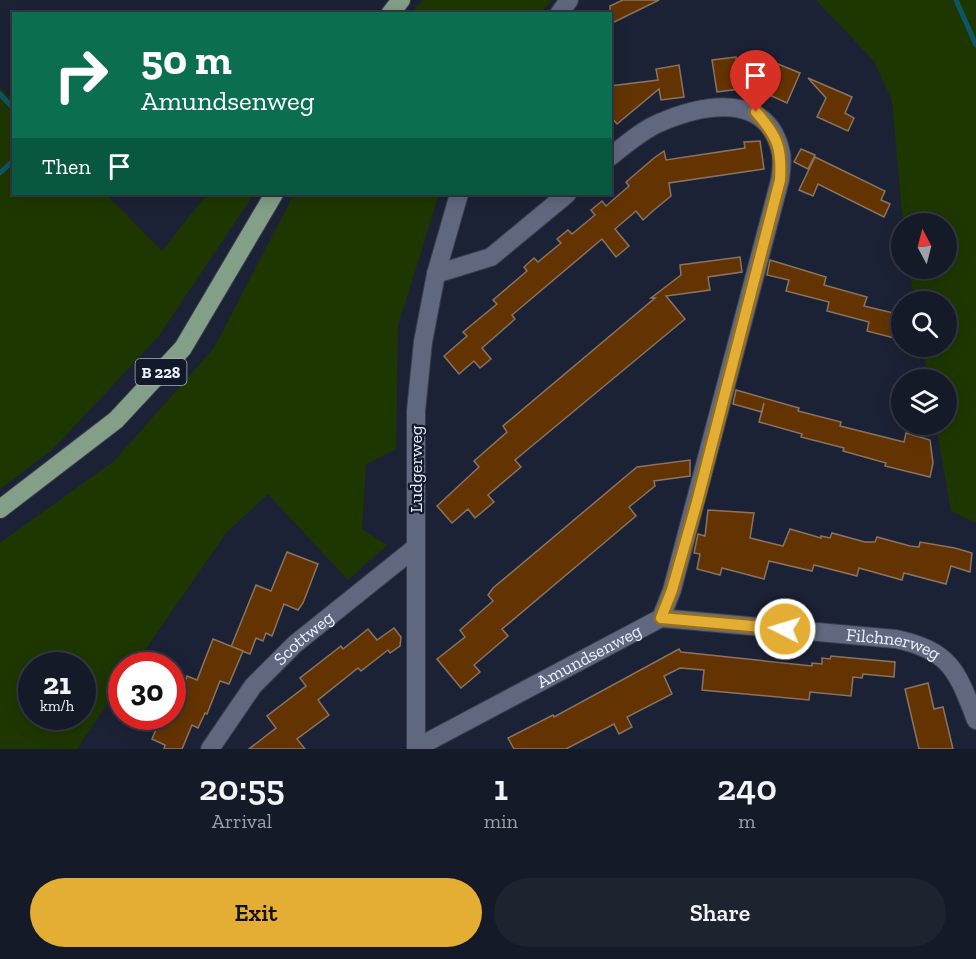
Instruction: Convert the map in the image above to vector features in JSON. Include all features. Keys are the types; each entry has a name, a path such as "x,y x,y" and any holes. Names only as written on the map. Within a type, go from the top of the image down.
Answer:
{"main road":[{"name":"B 228","path":"0,509 116,420 183,348 273,195"}],"street":[{"name":"Amundsenweg","path":"416,748 661,618 681,557 766,239 780,180 782,154 773,131 756,112 729,107 700,109 658,123 612,156"},
{"name":"Ludgerweg","path":"416,748 416,411 423,342 436,274 459,195"},
{"path":"436,274 491,257 566,195"},
{"name":"Scottweg","path":"210,749 253,686 295,644 416,547"},
{"name":"Filchnerweg","path":"661,618 896,639 923,645 938,653 954,671 976,720"}],"green space":[{"path":"423,0 552,0 541,12 412,12"},
{"path":"816,0 976,0 976,523 951,511 938,435 957,435 957,369 926,369 924,357 957,357 957,291 913,291 911,279 957,279 957,213 902,213 892,101 874,61"},
{"path":"0,88 12,99 12,195 107,195 162,251 206,195 253,195 158,337 52,450 0,489"},
{"path":"293,195 439,195 398,326 396,449 366,464 362,529 387,545 348,580 268,494 226,533 144,652 108,652 108,703 96,721 96,652 18,652 18,730 90,730 77,749 0,749 0,543 114,461 214,348"}],"building":[{"path":"623,0 659,0 612,23 610,6"},
{"path":"736,57 740,89 717,92 712,60"},
{"path":"778,64 800,73 787,103 765,93"},
{"path":"679,65 684,97 661,100 659,89 617,124 612,118 612,86 658,80 656,69"},
{"path":"808,78 852,97 845,113 854,118 848,131 817,117 826,98"},
{"path":"760,141 764,169 669,183 671,196 643,220 636,211 615,229 629,246 616,257 602,239 512,315 515,319 482,348 491,359 480,368 474,361 459,374 444,356 467,336 463,332 497,304 493,300 527,271 524,267 534,258 538,262 561,243 557,239 568,230 572,234 595,215 591,210 602,201 606,206 629,186 626,182 664,151 666,160 745,148 744,142"},
{"path":"801,149 815,155 808,169 794,162"},
{"path":"815,157 885,191 881,200 890,204 884,217 818,184 813,196 799,190"},
{"path":"740,257 742,272 708,277 710,290 666,296 685,319 515,460 521,467 488,495 494,502 475,518 468,509 452,523 437,506 479,467 474,461 507,432 503,426 655,298 651,298 681,275 680,265"},
{"path":"770,260 826,277 824,285 867,297 864,306 891,312 891,337 867,331 869,322 827,311 829,302 786,291 789,280 767,275"},
{"path":"736,390 799,408 798,411 841,422 840,426 904,442 906,435 930,440 933,463 930,477 885,466 886,463 843,451 844,448 801,437 802,434 759,422 762,412 733,404"},
{"path":"690,460 690,476 654,481 655,486 629,507 636,516 502,629 508,636 474,665 480,672 461,688 437,659 465,637 460,630 493,601 488,595 493,588 637,467"},
{"path":"708,510 754,513 750,538 783,546 790,529 821,538 821,536 830,538 832,533 865,542 875,542 877,537 910,546 919,547 920,542 955,548 972,553 970,572 951,566 946,584 904,573 902,580 859,568 857,576 814,565 812,571 769,561 764,579 722,568 720,575 697,569 700,554 694,553 698,534 705,536"},
{"path":"287,552 318,564 303,603 298,610 284,604 272,636 266,633 263,641 256,638 250,654 231,647 256,585 271,591"},
{"path":"394,628 401,637 400,646 390,653 388,650 361,671 358,668 318,700 329,715 297,739 305,749 249,749 276,728 267,716 306,686 300,678 341,646 343,649 368,629 377,640"},
{"path":"213,639 243,651 229,684 220,681 207,714 205,713 198,728 192,725 182,749 164,749 165,745 152,739 156,730 186,730 186,679 187,676 197,680"},
{"path":"679,649 681,652 812,666 812,663 822,664 822,658 830,659 831,656 895,662 894,677 863,674 862,678 853,677 851,696 810,692 809,700 702,690 704,670 680,668 664,676 672,694 627,717 632,727 619,734 614,724 566,749 514,749 508,738 553,715 554,717"},
{"path":"928,683 934,709 943,707 953,749 919,749 905,689"}],"waterway":[{"path":"956,0 976,45"},
{"path":"0,94 12,107"},
{"path":"0,173 12,162"}],"route":[{"path":"756,112 773,131 782,154 780,180 697,502 672,590 661,618 785,629"}]}
